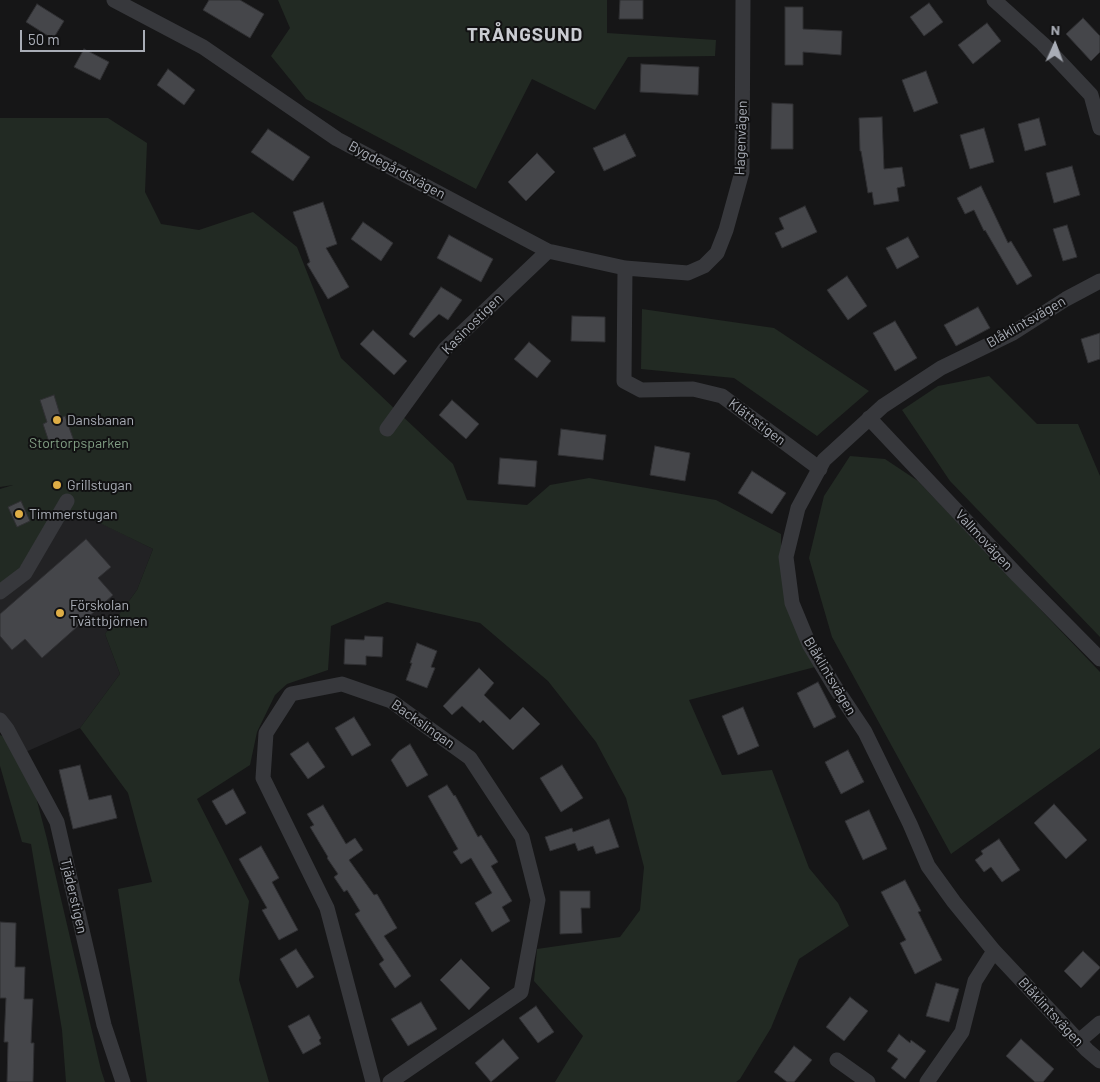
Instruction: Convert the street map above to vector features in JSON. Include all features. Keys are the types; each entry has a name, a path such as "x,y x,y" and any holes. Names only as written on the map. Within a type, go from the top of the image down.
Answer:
{"street":[{"name":"Bygdegårdsvägen","path":"114,0 203,48 337,139 548,251 625,268 688,273 704,266"},
{"name":"Hagenvägen","path":"704,266 717,253 726,230 742,172 743,0"},
{"path":"994,0 1042,44 1091,95 1100,128"},
{"name":"Kasinostigen","path":"387,429 445,349 548,251"},
{"name":"Klättstigen","path":"625,268 624,381 641,390 694,389 722,396 820,469"},
{"name":"Blåklintsvägen","path":"1100,281 1012,332 941,368 883,406 824,460 798,508 786,557 792,603 809,644 865,732 910,824 928,866 954,902 994,951 1087,1050 1100,1061"},
{"name":"Vallmovägen","path":"870,418 1011,568 1100,659"},
{"path":"0,592 25,573 67,502"},
{"name":"Backslingan","path":"373,1082 327,908 263,778 266,734 291,694 342,684 391,701 470,758 522,837 538,900 521,992 390,1082"},
{"name":"Tjäderstigen","path":"0,720 7,729 57,822 104,1025 123,1082"},
{"path":"927,1082 962,1032 975,980 994,951"},
{"path":"1079,1041 1100,1024"},
{"path":"836,1060 868,1082"}],"shaded area":[{"name":"Förskolan Tvättbjörnen","path":"79,512 153,549 137,590 105,634 120,674 80,728 21,754 0,720 0,592 52,528"}],"green space":[{"path":"278,0 607,0 607,33 716,40 715,56 628,57 595,110 532,79 476,189 306,99 271,56 290,28"},
{"name":"Stortorpsparken","path":"0,118 108,118 147,143 145,192 161,224 199,230 253,212 297,247 341,358 453,464 467,500 527,505 550,485 589,478 716,500 781,534 781,556 815,667 689,700 722,775 772,770 809,868 838,903 849,926 799,959 771,1028 740,1079 736,1082 555,1082 583,1036 534,981 537,949 620,937 640,910 644,867 626,798 596,742 548,681 480,623 387,602 331,626 328,670 287,684 275,695 257,732 250,765 197,799 249,901 239,980 269,1082 147,1082 118,889 152,882 128,793 80,728 120,674 105,634 137,590 153,549 79,513 52,528 0,592 0,489 13,485 0,487"},
{"path":"642,309 774,328 869,391 817,436 734,378 641,369"},
{"path":"989,376 1037,424 1078,424 1100,476 1100,637 950,481 902,410 938,386"},
{"path":"850,456 885,459 918,481 1100,672 1100,748 951,854 832,637 809,558 824,496"},
{"path":"0,735 7,738 36,797 105,1082 66,1082 62,1030 31,844 22,842 0,766"}],"building":[{"path":"209,0 240,0 264,14 250,38 203,10"},
{"path":"620,0 643,0 643,19 619,19"},
{"path":"929,3 943,22 924,36 910,17"},
{"path":"37,4 64,21 53,39 26,22"},
{"path":"785,7 803,7 803,29 842,31 841,55 803,52 803,65 785,65"},
{"path":"1083,18 1100,36 1100,52 1091,61 1066,34"},
{"path":"987,23 1001,41 973,64 958,45"},
{"path":"84,49 109,62 100,80 74,67"},
{"path":"641,64 699,67 698,95 640,92"},
{"path":"168,69 195,90 184,105 157,85"},
{"path":"926,71 938,103 914,112 902,80"},
{"path":"772,103 793,104 793,149 771,149"},
{"path":"882,117 884,169 902,167 905,186 897,188 899,201 874,205 872,192 868,193 860,151 859,118"},
{"path":"1039,118 1046,145 1025,151 1018,124"},
{"path":"984,128 994,162 970,169 960,135"},
{"path":"268,129 310,157 293,181 251,152"},
{"path":"625,134 636,156 604,171 593,148"},
{"path":"537,153 555,172 526,201 508,182"},
{"path":"1072,166 1080,195 1054,203 1046,173"},
{"path":"981,186 1008,243 1011,241 1032,276 1017,285 984,231 974,210 965,214 957,198"},
{"path":"323,202 337,244 326,248 349,287 328,299 307,264 310,262 293,212"},
{"path":"805,206 817,232 782,248 775,233 784,229 779,218"},
{"path":"363,222 393,243 381,261 351,239"},
{"path":"1067,225 1077,257 1063,261 1053,229"},
{"path":"449,235 493,259 481,282 437,258"},
{"path":"908,237 919,257 897,269 886,248"},
{"path":"847,276 867,306 848,320 827,290"},
{"path":"441,287 462,300 448,320 439,314 414,338 409,334"},
{"path":"978,307 990,328 956,346 944,325"},
{"path":"572,316 605,317 605,342 571,341"},
{"path":"895,321 917,358 895,371 873,333"},
{"path":"373,330 407,361 394,375 360,344"},
{"path":"1100,333 1100,359 1088,363 1081,339"},
{"path":"529,342 551,361 537,378 514,359"},
{"name":"Dansbanan","path":"54,395 61,418 65,416 74,441 51,448 43,424 47,422 40,400"},
{"path":"452,400 479,424 466,439 439,415"},
{"path":"561,429 606,435 603,460 558,455"},
{"path":"655,446 690,453 685,481 650,475"},
{"path":"500,458 537,461 535,487 498,484"},
{"path":"752,471 786,493 772,514 738,493"},
{"name":"Timmerstugan","path":"21,501 30,521 17,527 8,507"},
{"path":"86,539 111,567 98,578 113,595 42,658 25,639 12,650 0,636 0,614"},
{"path":"365,636 383,637 382,657 366,656 366,665 344,664 345,639 364,640"},
{"path":"417,643 437,651 431,667 435,668 427,688 406,680"},
{"path":"479,668 494,683 484,695 510,720 523,707 540,724 513,750 483,720 480,723 462,706 452,715 443,706"},
{"path":"818,682 836,717 814,728 797,693"},
{"path":"743,707 759,746 738,755 722,716"},
{"path":"354,717 371,745 352,756 335,728"},
{"path":"308,742 325,767 308,779 290,754"},
{"path":"410,744 428,775 407,787 391,760 399,751"},
{"path":"848,750 864,782 841,794 825,762"},
{"path":"80,765 89,800 111,795 117,818 73,829 59,770"},
{"path":"562,765 583,798 561,812 540,778"},
{"path":"447,785 455,795 478,837 481,835 498,862 491,866 512,901 502,907 510,921 492,932 475,903 492,893 471,858 461,864 453,852 458,849 428,796"},
{"path":"233,789 246,813 226,825 212,801"},
{"path":"1054,804 1087,840 1066,859 1034,823"},
{"path":"323,805 346,844 355,838 363,850 349,860 374,895 377,894 397,928 384,936 411,976 395,988 379,964 384,960 355,914 360,911 347,890 344,892 334,877 338,874 310,827 314,825 307,814"},
{"path":"869,810 887,849 863,860 845,821"},
{"path":"609,819 619,847 596,854 593,846 578,851 575,843 550,851 545,837 572,828 573,832"},
{"path":"999,839 1020,870 1002,882 991,867 984,872 975,860 983,854 981,851"},
{"path":"261,846 279,878 272,882 298,930 279,940 262,910 267,908 239,859"},
{"path":"905,880 921,911 918,912 942,960 915,974 900,943 906,940 881,892"},
{"path":"560,891 590,891 590,908 581,908 582,933 560,934"},
{"path":"0,922 16,923 15,967 25,967 24,999 33,999 31,1043 34,1043 33,1082 7,1082 8,1042 4,1042 6,998 0,998"},
{"path":"296,949 314,977 297,988 280,959"},
{"path":"1083,951 1100,968 1081,988 1064,971"},
{"path":"461,959 490,988 469,1010 440,980"},
{"path":"936,983 959,989 949,1022 926,1016"},
{"path":"850,997 868,1011 844,1041 826,1027"},
{"path":"421,1002 437,1029 408,1046 391,1019"},
{"path":"536,1006 554,1032 538,1043 519,1018"},
{"path":"309,1015 321,1038 319,1040 321,1044 303,1054 288,1026"},
{"path":"899,1034 910,1043 911,1040 926,1051 905,1079 891,1068 898,1059 887,1051"},
{"path":"503,1039 519,1058 491,1082 475,1063"},
{"path":"1021,1039 1054,1069 1043,1082 1035,1082 1006,1056"},
{"path":"794,1046 812,1060 794,1082 787,1082 774,1072"}],"place":[{"name":"Dansbanan","path":"57,420"},
{"name":"Grillstugan","path":"57,485"},
{"name":"Timmerstugan","path":"19,514"},
{"name":"Förskolan Tvättbjörnen","path":"60,613"}],"district":[{"name":"TRÅNGSUND","path":"525,35"}]}
